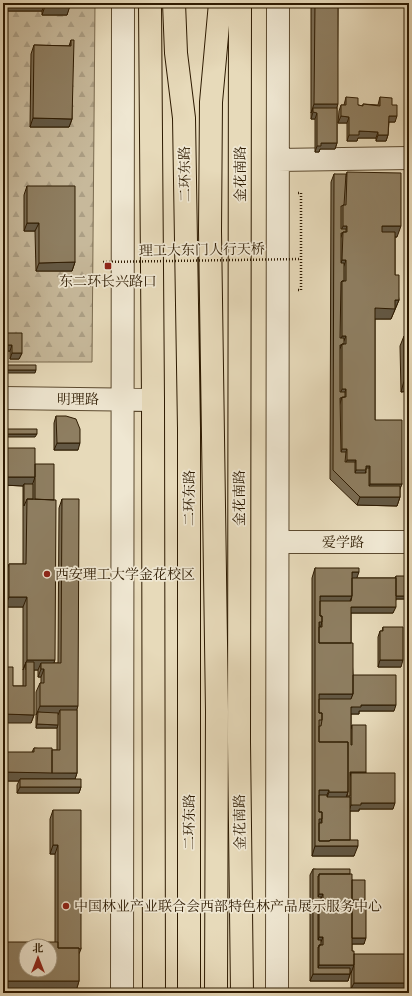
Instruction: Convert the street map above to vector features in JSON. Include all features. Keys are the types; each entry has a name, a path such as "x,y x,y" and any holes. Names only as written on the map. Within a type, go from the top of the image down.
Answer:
{"main road":[{"path":"150,3 153,400 154,993"},
{"path":"164,3 176,53"},
{"name":"二环东路","path":"174,3 176,53 184,118 189,428 189,993"},
{"name":"二环东路","path":"216,993 217,711 210,216 211,102 220,3"},
{"path":"215,53 227,3"},
{"name":"金花南路","path":"240,3 239,742 242,993"}],"street":[{"path":"122,993 123,3"},
{"path":"277,993 278,3"},
{"path":"278,160 409,158"},
{"name":"明理路","path":"3,398 153,400"},
{"name":"爱学路","path":"278,542 409,542"}],"path":[{"path":"301,193 301,290"},
{"name":"理工大东门人行天桥","path":"104,262 301,258"}],"green space":[{"path":"3,3 95,3 92,362 3,362"}],"building":[{"path":"45,3 70,3 70,6 45,6"},
{"path":"315,3 338,3 338,104 314,104"},
{"path":"71,40 74,40 72,119 33,118 34,45 71,46"},
{"path":"346,97 358,98 358,105 363,106 363,104 380,106 380,97 392,98 392,105 397,105 397,116 389,116 388,135 378,135 378,132 359,131 359,135 349,135 349,117 341,116 341,105 346,105"},
{"path":"313,108 337,108 337,143 321,143 321,146 317,146 317,113 313,112"},
{"path":"347,172 401,173 401,226 382,226 382,232 395,232 395,275 399,275 399,300 395,300 395,309 375,308 375,420 402,420 402,484 370,484 370,466 366,466 366,470 356,470 356,460 347,460 347,449 342,449 342,397 346,397 346,389 342,389 342,344 346,344 346,336 342,336 342,281 346,281 346,260 342,260 343,232 347,232 347,226 343,226 343,205 346,205"},
{"path":"334,174 346,174 344,205 341,206 341,229 346,229 346,232 341,233 341,263 344,263 344,281 341,282 340,338 344,338 344,344 340,345 340,392 345,392 345,397 340,398 341,452 346,452 345,462 355,462 355,473 366,473 366,468 369,468 369,486 400,486 400,497 360,497 333,470"},
{"path":"27,186 75,186 75,262 39,263 39,223 27,223"},
{"path":"3,333 22,333 22,353 12,353 12,345 3,345"},
{"path":"404,336 409,336 409,381 404,381"},
{"path":"3,365 36,365 36,370 3,370"},
{"path":"56,416 66,416 76,419 80,429 80,443 57,443"},
{"path":"3,429 37,429 37,434 3,434"},
{"path":"3,448 35,448 35,477 3,477"},
{"path":"35,464 54,464 54,500 35,499"},
{"path":"24,484 33,484 33,499 27,499 24,506"},
{"path":"27,499 56,500 55,660 27,660 27,597 9,597 9,564 26,564"},
{"path":"62,499 79,499 78,706 40,706 40,683 44,683 44,669 41,669 41,663 61,663"},
{"path":"315,568 359,568 359,572 352,572 352,596 320,596 320,616 322,616 322,622 319,622 319,643 353,643 353,694 319,694 319,713 322,713 322,720 319,720 319,742 348,742 348,792 329,792 329,790 319,790 319,812 322,812 322,819 319,819 319,841 358,840 358,846 315,846"},
{"path":"396,576 407,576 407,596 396,596"},
{"path":"352,578 396,578 396,607 351,607 351,643 319,643 319,627 322,627 320,601 351,601"},
{"path":"383,627 403,627 403,660 380,660 380,631 383,631"},
{"path":"26,662 34,662 34,715 3,714 3,667 13,667 13,686 26,686"},
{"path":"353,675 396,675 396,705 361,705 361,707 351,707 351,745 352,725 366,725 366,772 350,772 350,796 347,796 348,742 319,742 319,726 321,726 322,713 319,713 319,699 351,699 353,694"},
{"path":"60,710 77,710 77,773 52,773 52,750 60,750"},
{"path":"38,712 58,713 58,725 37,724"},
{"path":"34,748 52,748 52,773 3,772 3,752 34,752"},
{"path":"351,773 395,773 395,803 361,803 361,805 351,805"},
{"path":"20,779 81,779 81,787 20,787"},
{"path":"319,795 327,795 327,797 350,797 350,840 319,841 319,823 322,823 322,812 319,812"},
{"name":"中国林业产业联合会西部特色林产品展示服务中心","path":"53,810 81,810 81,949 58,948 58,845 53,845"},
{"path":"3,815 4,815 3,913"},
{"path":"313,869 350,869 350,874 319,874 318,876 318,897 321,897 321,902 318,904 318,940 321,940 321,945 318,947 318,968 350,968 350,974 313,974"},
{"path":"319,874 352,874 352,951 354,951 354,965 319,965 319,945 323,945 323,937 319,937 319,902 323,902 323,894 319,894"},
{"path":"352,880 365,880 365,900 352,900"},
{"path":"352,905 366,905 366,938 352,938"},
{"path":"3,942 18,942 18,978 58,978 58,948 79,948 79,981 3,981"},
{"path":"354,954 408,954 407,983 354,983"},
{"path":"387,989 409,989 409,993 387,993"}],"place":[{"name":"东二环长兴路口","path":"108,266"},
{"name":"西安理工大学金花校区","path":"47,574"},
{"name":"中国林业产业联合会西部特色林产品展示服务中心","path":"66,906"}]}
